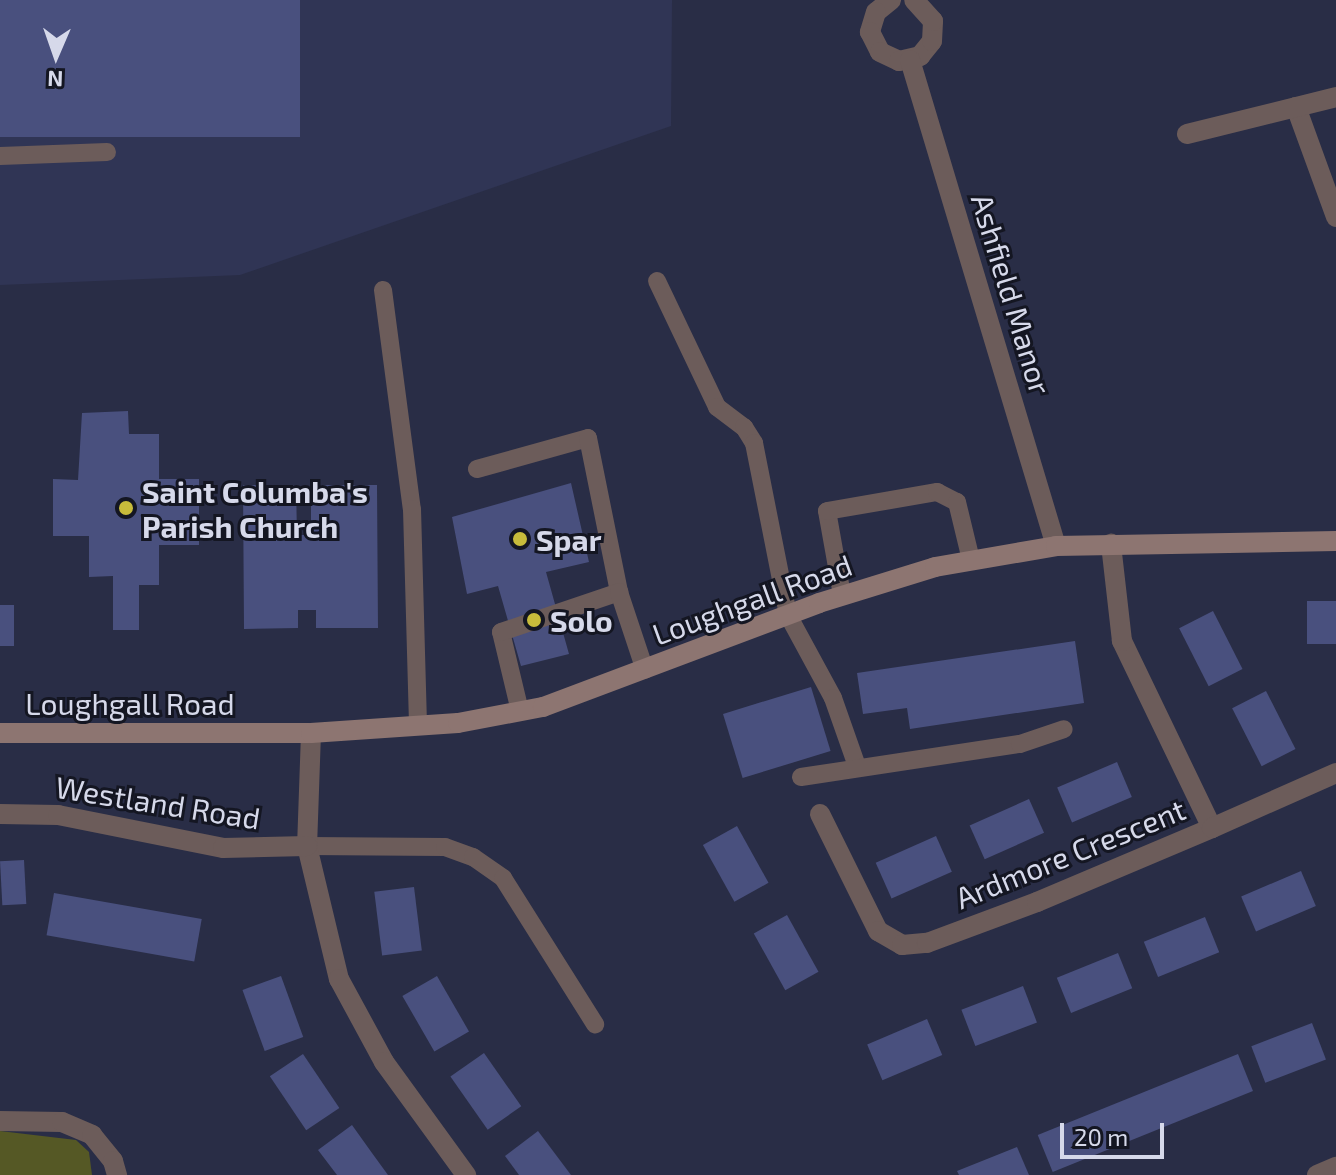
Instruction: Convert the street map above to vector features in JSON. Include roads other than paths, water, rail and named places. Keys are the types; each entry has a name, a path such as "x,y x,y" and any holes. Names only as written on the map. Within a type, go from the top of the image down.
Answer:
{"main road":[{"name":"Loughgall Road","path":"0,733 311,733 418,726 520,711 645,670 842,595 971,560 1056,546 1336,541"}],"street":[{"path":"891,0 871,21 873,43 889,59 910,60 927,50 934,31 929,12 914,0"},
{"name":"Ashfield Manor","path":"910,60 1056,546"},
{"path":"1187,134 1336,97"},
{"path":"1296,107 1336,217"},
{"name":"Ardmore Crescent","path":"820,814 878,931 902,945 927,943 1037,902 1212,828 1122,641 1111,544"},
{"path":"311,733 307,846 339,979 384,1062 466,1175"},
{"path":"1212,828 1336,773"},
{"name":"Westland Road","path":"0,814 58,815 235,850 307,846"},
{"path":"0,1121 62,1122 92,1135 113,1161 117,1175"},
{"path":"1317,1175 1336,1167"}],"lane":[{"path":"0,156 107,152"},
{"path":"657,281 717,407 744,427 754,443 788,615 833,698 857,766"},
{"path":"383,290 412,509 418,726"},
{"path":"477,469 588,438 619,592 645,670"},
{"path":"842,595 827,511 937,492 957,502 971,560"},
{"path":"520,711 501,632 619,592"},
{"path":"801,777 857,766 1020,744 1064,729"},
{"path":"307,846 445,847 473,857 503,878 595,1024"}],"place":[{"name":"Saint Columba's Parish Church","path":"126,508"},
{"name":"Spar","path":"520,539"},
{"name":"Solo","path":"534,620"}]}
